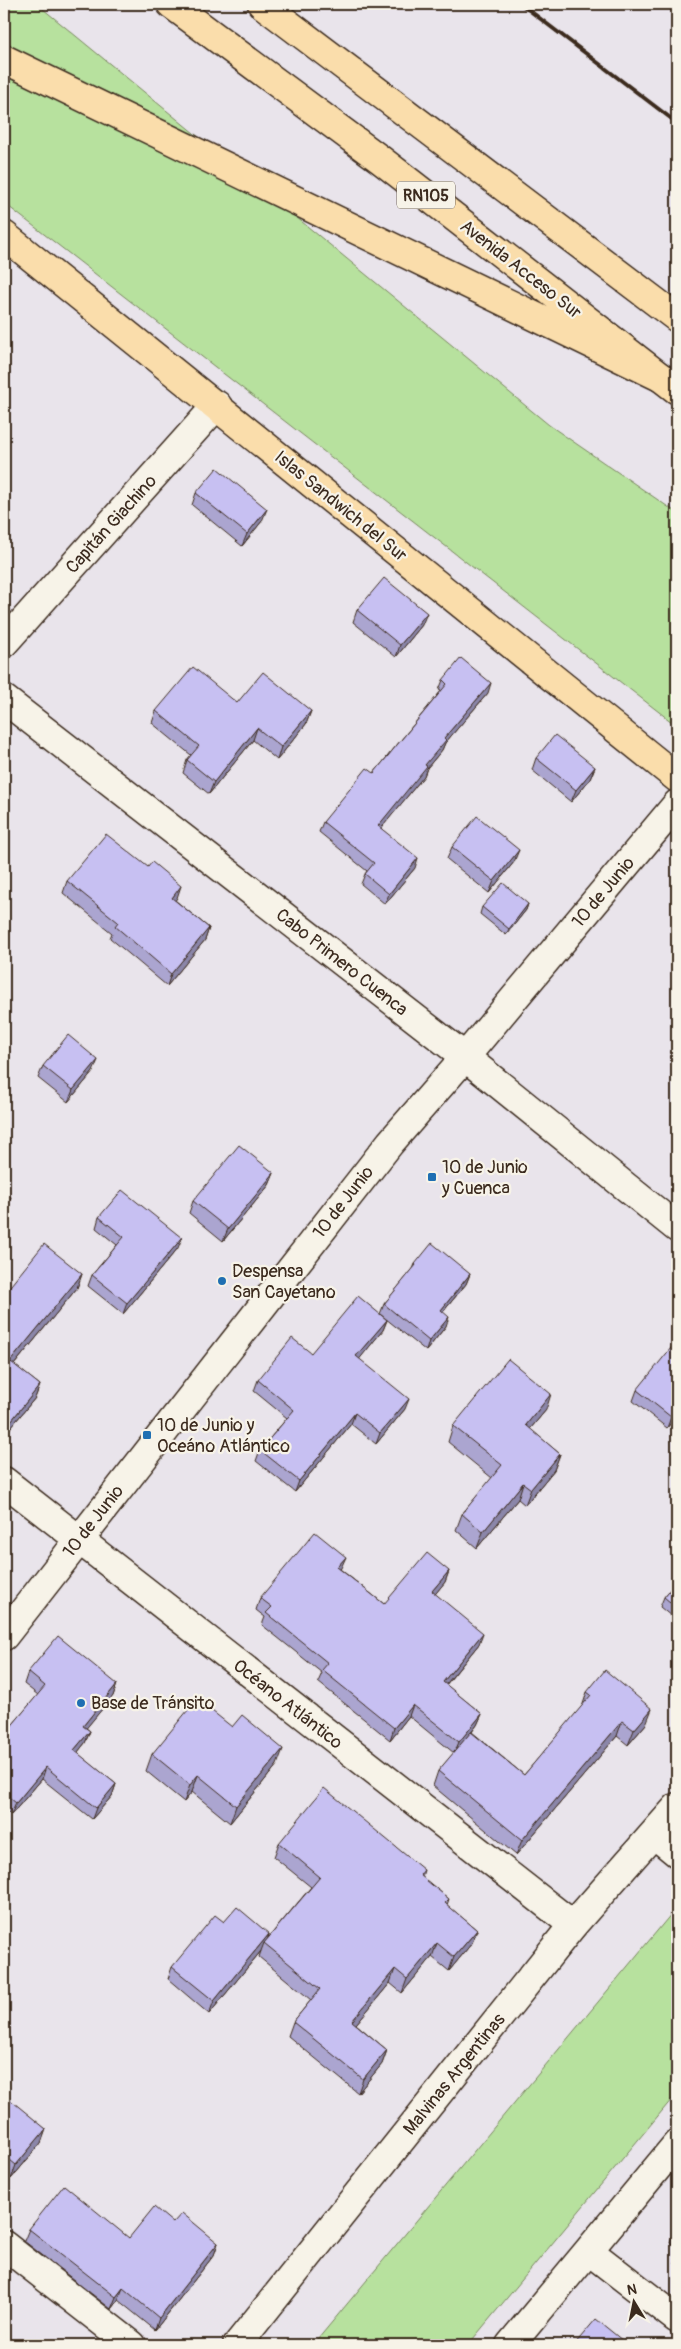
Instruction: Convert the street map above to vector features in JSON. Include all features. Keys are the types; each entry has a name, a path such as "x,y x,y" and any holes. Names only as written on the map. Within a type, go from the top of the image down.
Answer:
{"main road":[{"name":"Avenida Acceso Sur","path":"171,4 381,160 669,384"},
{"name":"RN105","path":"262,4 677,318"},
{"path":"4,59 669,384"},
{"name":"Islas Sandwich del Sur","path":"4,235 677,778"}],"street":[{"name":"Capitán Giachino","path":"4,643 217,405"},
{"name":"Cabo Primero Cuenca","path":"4,699 465,1057 677,1228"},
{"name":"10 de Junio","path":"4,1636 77,1540 390,1143 465,1057 677,804"},
{"name":"Océano Atlántico","path":"4,1481 77,1540 573,1925"},
{"name":"Malvinas Argentinas","path":"237,2345 573,1925 655,1835 677,1807"},
{"path":"655,1835 677,1853"},
{"path":"510,2345 677,2144"},
{"path":"4,2245 132,2345"},
{"path":"589,2251 677,2320"}],"green space":[{"path":"4,4 37,4 549,425 677,513 677,726 4,203"},
{"path":"677,1907 677,2093 468,2345 313,2345"}],"building":[{"path":"217,468 267,509 247,534 196,493"},
{"path":"384,578 427,613 400,645 357,610"},
{"path":"461,658 491,683 444,738 446,740 425,765 427,766 378,826 418,858 389,894 365,874 374,863 323,822 367,768 374,773 447,684 443,680"},
{"path":"193,667 237,703 263,672 311,711 281,747 257,728 214,782 187,760 199,746 156,711"},
{"path":"555,735 595,767 576,790 536,758"},
{"path":"477,816 519,850 494,881 452,847"},
{"path":"106,834 148,867 152,862 181,886 172,898 209,928 171,974 115,926 118,922 67,881"},
{"path":"503,883 528,904 509,929 482,907"},
{"path":"68,1035 98,1060 73,1090 43,1066"},
{"path":"239,1145 274,1173 228,1229 193,1201"},
{"path":"122,1190 182,1238 127,1303 92,1275 124,1237 99,1217"},
{"path":"4,1191 11,1197 4,1205"},
{"path":"432,1243 470,1274 441,1310 449,1317 429,1341 384,1304"},
{"path":"44,1244 82,1274 4,1369 4,1288 7,1290"},
{"path":"358,1296 387,1320 356,1356 409,1399 380,1433 355,1413 299,1481 260,1450 294,1410 258,1380 292,1338 311,1353"},
{"path":"675,1343 677,1344 677,1409 671,1417 637,1390"},
{"path":"508,1359 551,1394 526,1425 560,1454 531,1489 523,1483 483,1532 462,1514 502,1465 453,1426"},
{"path":"11,1362 40,1385 11,1421 4,1415 4,1371"},
{"path":"315,1532 346,1557 337,1567 384,1604 427,1553 449,1571 432,1591 483,1633 443,1682 482,1714 459,1742 413,1705 394,1728 322,1670 328,1663 266,1613 272,1607 260,1598"},
{"path":"677,1581 677,1608 664,1597"},
{"path":"58,1636 117,1684 83,1726 90,1731 74,1750 116,1784 96,1808 46,1767 16,1803 4,1793 4,1727 8,1730 45,1686 28,1672"},
{"path":"605,1670 652,1709 634,1730 622,1721 522,1840 438,1771 471,1732 524,1775 591,1695 587,1692"},
{"path":"197,1699 232,1727 242,1715 283,1749 236,1806 198,1775 190,1785 152,1754"},
{"path":"324,1788 424,1870 420,1875 449,1899 445,1903 477,1930 454,1957 437,1943 407,1979 395,1969 352,2021 387,2050 363,2079 293,2022 320,1989 264,1943 320,1877 279,1843"},
{"path":"237,1907 269,1934 214,2001 172,1967 215,1915 224,1922"},
{"path":"8,2098 46,2129 16,2165 4,2155 4,2103"},
{"path":"64,2185 129,2238 154,2207 173,2223 182,2213 218,2243 159,2318 123,2288 116,2297 29,2229"},
{"path":"596,2319 628,2345 574,2345"}],"railway":[{"path":"521,4 677,123"}],"place":[{"name":"10 de Junio y Cuenca","path":"432,1177"},
{"name":"Despensa San Cayetano","path":"222,1281"},
{"name":"10 de Junio y Oceáno Atlántico","path":"147,1435"},
{"name":"Base de Tránsito","path":"81,1703"}]}
